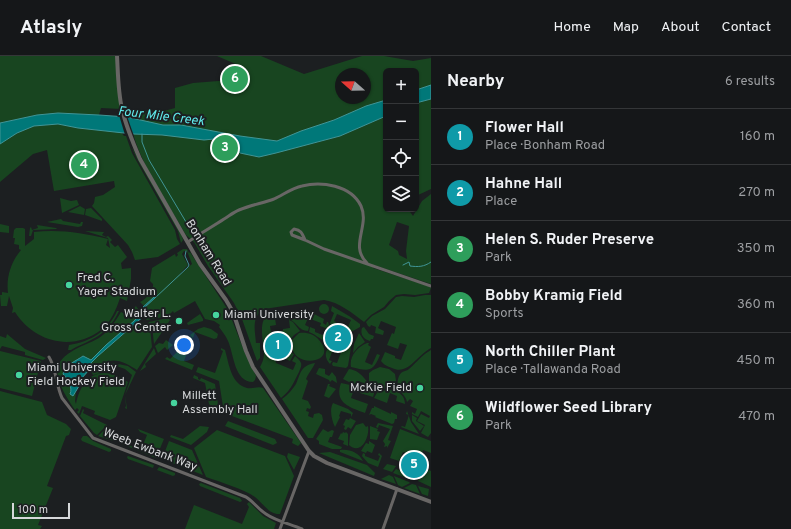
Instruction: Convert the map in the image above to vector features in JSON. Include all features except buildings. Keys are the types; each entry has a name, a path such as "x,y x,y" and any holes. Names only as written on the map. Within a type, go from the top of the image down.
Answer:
{"street":[{"name":"Bonham Road","path":"117,56 119,89 124,113 140,158 200,264 233,312 253,367 309,451"},
{"path":"188,242 239,210 280,197 301,186 326,184 333,185 345,191 359,203 363,217 359,245 360,253 367,264"},
{"path":"305,240 299,230 294,229 291,232 292,236 324,249 431,286"},
{"name":"Weeb Ewbank Way","path":"49,357 58,391 93,438 242,496 253,501 264,513 272,518 302,529"},
{"path":"280,529 309,451 314,456 328,463 431,502"},
{"path":"383,529 397,490"}],"green space":[{"path":"0,56 117,56 122,109 101,108 99,115 58,113 37,115 0,123"},
{"path":"217,56 261,56 304,74 362,56 384,56 413,61 431,58 431,85 419,89 419,68 383,68 383,101 314,127 311,144 340,136 383,117 383,212 410,212 413,216 415,212 419,212 419,206 422,201 431,194 431,284 374,265 373,268 428,286 431,288 429,293 396,295 384,307 371,315 364,322 340,305 324,300 264,309 255,320 256,343 260,343 260,358 257,361 242,319 234,303 208,266 194,242 186,235 153,180 133,135 132,123 136,114 149,110 164,111 175,108 175,88 193,83 244,79 245,68","holes":["397,222 409,226 406,251 407,259 399,255 398,251 389,245"]},
{"path":"431,99 431,189 419,195 419,104 419,102"},
{"path":"58,124 78,128 121,132 124,136 126,136 132,153 175,230 180,244 158,257 135,260 128,245 92,206 95,197 103,195 115,187 114,181 54,191 47,150 33,154 0,182 0,144 17,133 34,126"},
{"path":"131,146 182,236 183,240 181,243 178,231"},
{"path":"60,198 71,201 77,200 79,205 62,213"},
{"path":"80,206 85,209 84,215 68,212"},
{"path":"91,208 102,219 102,221 85,215 86,209"},
{"path":"61,219 63,221 80,224 83,222 82,226 78,227 47,222"},
{"path":"0,224 9,226 9,233 0,232"},
{"path":"37,225 57,229 33,230 31,236 29,236 30,228 31,227 32,230 38,228"},
{"name":"Fred C. Yager Stadium","path":"16,228 25,229 25,246 34,239 34,232 53,231 80,233 108,239 106,245 110,248 108,238 85,231 104,232 102,235 106,237 108,236 112,240 110,242 115,247 118,245 127,257 121,263 122,269 131,268 131,279 127,301 120,298 113,316 105,327 90,337 78,341 66,342 54,340 43,337 32,331 15,312 12,313 13,308 9,296 7,306 1,306 0,295 2,295 2,292 8,293 10,270 14,260 21,250 19,249 19,245 14,244 14,230"},
{"path":"183,249 187,249 189,253 190,252 228,310 256,376 253,382 247,381 238,372 230,346 219,327 220,325 214,321 205,319 195,301 174,313 173,311 168,316 147,320 144,318 148,314 144,308 150,303 144,306 140,302 147,297 153,287 153,284 150,281 152,268 175,254 176,257 178,255 177,253","holes":["184,251 187,251 192,264 178,276 188,265 182,254"]},
{"path":"431,295 431,348 408,367 403,369 398,370 383,364 381,361 385,352 401,360 407,345 400,343 398,349 387,345 392,333 394,334 396,327 381,321 378,328 384,331 383,335 375,333 376,327 371,325 370,327 368,326 366,322 372,316 385,309 396,297 414,297"},
{"path":"322,304 326,304 328,305 328,313 322,314 319,311 319,307"},
{"path":"136,306 141,313 137,318 133,316 133,309"},
{"path":"332,306 360,324 360,327 353,331 346,330 344,328 345,326 348,327 351,320 337,314 334,321 336,322 334,328 332,327 330,323 334,313 331,311"},
{"path":"117,311 119,311 114,320 104,332 96,338 68,350 69,345 84,341 98,334 109,324"},
{"path":"121,312 136,319 91,360 82,356 63,372 71,386 73,396 76,392 76,404 81,389 89,378 95,375 109,373 128,382 116,417 110,420 94,414 95,411 82,406 79,414 77,412 79,410 77,408 75,410 68,400 59,380 58,367 60,362 64,357 77,348 96,340 103,335 112,326"},
{"path":"288,312 292,312 293,315 308,315 310,312 324,319 323,323 326,325 328,322 331,330 320,326 321,323 308,318 305,325 309,327 308,331 305,331 288,319 290,315"},
{"path":"200,314 203,321 188,325 187,323"},
{"path":"269,315 270,318 275,318 276,325 270,326 276,363 293,370 296,363 292,361 295,356 301,364 301,368 292,386 281,398 260,367 264,356 262,326 265,317"},
{"path":"168,318 170,320 154,344 152,326 148,324 149,322"},
{"path":"289,320 293,322 300,331 282,345 280,332 283,331 283,329 290,328"},
{"path":"141,322 150,328 152,347 137,370 127,364 111,361 106,363 100,373 93,375 90,369 91,363 136,324 140,324"},
{"path":"204,327 211,329 218,334 217,338 214,339 195,332 193,338 190,335 198,329"},
{"path":"310,327 315,329 315,332 333,339 333,341 329,342 323,340 309,332"},
{"path":"364,327 369,334 374,336 370,341 364,338 362,334 361,330"},
{"path":"345,332 350,335 352,341 348,366 346,368 333,366 333,362 337,363 347,336 343,335"},
{"path":"299,333 310,334 319,340 324,348 323,354 319,359 312,361 304,360 297,356 293,350 292,340"},
{"path":"359,333 365,342 353,353 354,344"},
{"path":"7,334 25,349 46,358 43,360 25,355 25,352 2,346 0,349 0,336 6,338"},
{"path":"190,336 192,339 184,361 194,365 192,370 165,359 167,357 170,359 177,352 176,349"},
{"path":"166,340 173,345 167,350 165,347 158,353 155,346 159,343 163,344"},
{"path":"334,343 335,344 329,360 332,361 330,364 326,358 326,353 329,347"},
{"path":"369,343 368,345 371,347 365,362 372,365 377,354 380,355 375,365 366,370 351,367 351,360 354,353"},
{"path":"154,348 156,354 145,364 146,367 140,371"},
{"path":"221,348 225,350 232,373 237,382 247,388 263,388 301,443 298,446 292,443 293,439 224,413 219,381 196,372 198,367 215,373 223,351"},
{"path":"284,348 294,354 290,361 284,358 282,349"},
{"name":"McKie Field","path":"431,350 431,433 428,437 421,433 425,425 417,421 421,414 429,418 430,416 421,411 418,417 412,414 412,412 415,414 417,409 410,406 413,401 410,399 407,402 399,388 398,377"},
{"name":"Miami University Field Hockey Field","path":"0,351 41,361 32,396 0,388"},
{"path":"113,363 128,366 136,372 125,395 132,375 125,369 111,364"},
{"path":"315,363 306,379 308,381 302,399 308,401 311,407 310,409 307,408 306,411 309,412 308,416 313,418 314,414 319,413 322,415 323,420 313,438 308,438 282,399 296,384 300,373 304,368"},
{"path":"380,367 389,369 395,374 396,381 390,387 384,389 373,386 369,381 369,373"},
{"path":"319,368 325,369 325,374 329,376 332,372 336,377 337,383 332,380 330,382 329,380 316,374"},
{"path":"349,369 361,374 375,390 373,397 360,393 364,383 357,381 355,385 343,379"},
{"path":"194,375 200,380 201,378 215,384 218,404 216,410 209,404 205,383 193,378"},
{"path":"341,383 355,386 351,398 368,404 365,413 354,409 341,400 339,390"},
{"path":"328,384 336,389 329,398 324,396"},
{"path":"0,391 42,402 47,415 66,424 71,429 69,435 66,436 47,486 53,488 38,525 42,526 40,529 0,529"},
{"path":"378,391 397,391 401,394 405,404 396,401 397,396 390,393 387,403 374,398"},
{"path":"333,403 348,409 353,413 351,417 351,414 341,411 335,427 331,412"},
{"path":"374,406 391,414 391,412 397,415 397,419 395,419 394,423 392,424 371,414 369,415"},
{"path":"83,409 83,413 107,425 106,428 104,428 97,435 94,433 80,416"},
{"path":"412,415 417,418 416,421 424,426 420,431 412,421"},
{"path":"409,416 419,434 401,427 405,427"},
{"path":"350,418 356,421 351,429 348,427 346,430 344,429 345,426 343,425 346,419 349,420"},
{"path":"228,421 275,439 277,443 273,445 225,426"},
{"path":"363,423 366,427 368,426 368,435 366,440 361,447 353,448 349,445 350,435 356,425"},
{"path":"378,423 393,426 388,440 391,441 387,448 387,446 384,447 385,444 383,441 390,429 379,425 378,428 376,427"},
{"path":"200,426 209,427 207,432 191,445 170,437 171,435 183,439"},
{"path":"370,426 378,429 377,431 380,432 377,440 370,439"},
{"path":"105,429 117,434 117,440 114,441 98,436"},
{"path":"138,429 164,439 156,458 122,444 124,439 124,443 141,450 147,435 140,432"},
{"path":"323,429 328,432 332,430 334,431 328,442 342,447 341,449 332,449 319,444 319,441 316,439"},
{"path":"400,429 431,441 431,453 423,450 420,458 403,452 399,461 390,458"},
{"path":"217,430 285,456 294,476 280,514 269,511 255,497 245,491 206,477 194,448"},
{"path":"343,432 348,434 348,446 343,444 344,441 338,439"},
{"path":"83,436 87,436 93,441 111,449 111,451 109,452 82,441 81,439"},
{"path":"169,441 192,450 203,475 162,459"},
{"path":"369,441 375,445 372,453 361,451 366,443 369,444"},
{"path":"340,450 353,452 359,455 363,461 340,452"},
{"path":"330,452 367,465 375,473 374,476 319,453"},
{"path":"288,453 300,457 294,470 287,457"},
{"path":"363,453 365,456 378,461 380,456 378,455 379,453 382,456 378,467 368,463 362,456"},
{"path":"128,456 154,465 153,468 128,459"},
{"path":"387,464 396,466 392,472 383,469"},
{"path":"159,467 175,473 175,475 173,476 157,470"},
{"path":"425,468 431,471 431,487 418,481"},
{"path":"396,469 415,476 412,480 393,473"},
{"path":"389,475 393,477 396,484 381,479"},
{"path":"394,476 410,483 402,487 398,485"},
{"path":"201,483 240,498 242,501 240,502 200,486 199,484"},
{"path":"412,484 416,485 420,494 404,488"},
{"path":"418,486 429,489 428,496 422,494"},
{"path":"249,502 263,516 276,523 274,529 185,529 194,505 242,524 249,507 247,504"}],"water":[{"path":"431,85 431,99 419,102 419,89"},
{"name":"Four Mile Creek","path":"383,101 383,117 340,136 259,157 240,153 234,146 214,139 204,140 162,135 133,134 78,128 58,124 34,126 17,133 0,144 0,123 37,115 58,113 127,117 163,125 181,125 277,141 334,120 366,106"},
{"path":"154,297 156,297 144,308 146,312 145,315 91,363 90,369 81,379 82,381 73,396 70,394 70,384 63,374 66,368 83,356 91,360 134,321 144,310 142,308"}],"pier":[{"path":"119,115 127,116 134,136 125,135"}],"waterway":[{"path":"142,134 142,142 149,160 192,232"},
{"path":"155,298 188,267 189,265 185,256 186,251"},
{"path":"403,265 409,262 410,266 421,266 431,262"}],"place":[{"name":"Wildflower Seed Library","path":"235,79"},
{"name":"Helen S. Ruder Preserve","path":"225,148"},
{"name":"Bobby Kramig Field","path":"84,165"},
{"name":"Fred C. Yager Stadium","path":"69,285"},
{"name":"Miami University","path":"216,315"},
{"name":"Walter L. Gross Center","path":"179,321"},
{"name":"Hahne Hall","path":"338,338"},
{"name":"Flower Hall","path":"278,346"},
{"name":"Miami University Field Hockey Field","path":"19,375"},
{"name":"McKie Field","path":"420,388"},
{"name":"Millett Assembly Hall","path":"174,403"},
{"name":"North Chiller Plant","path":"414,465"}]}
